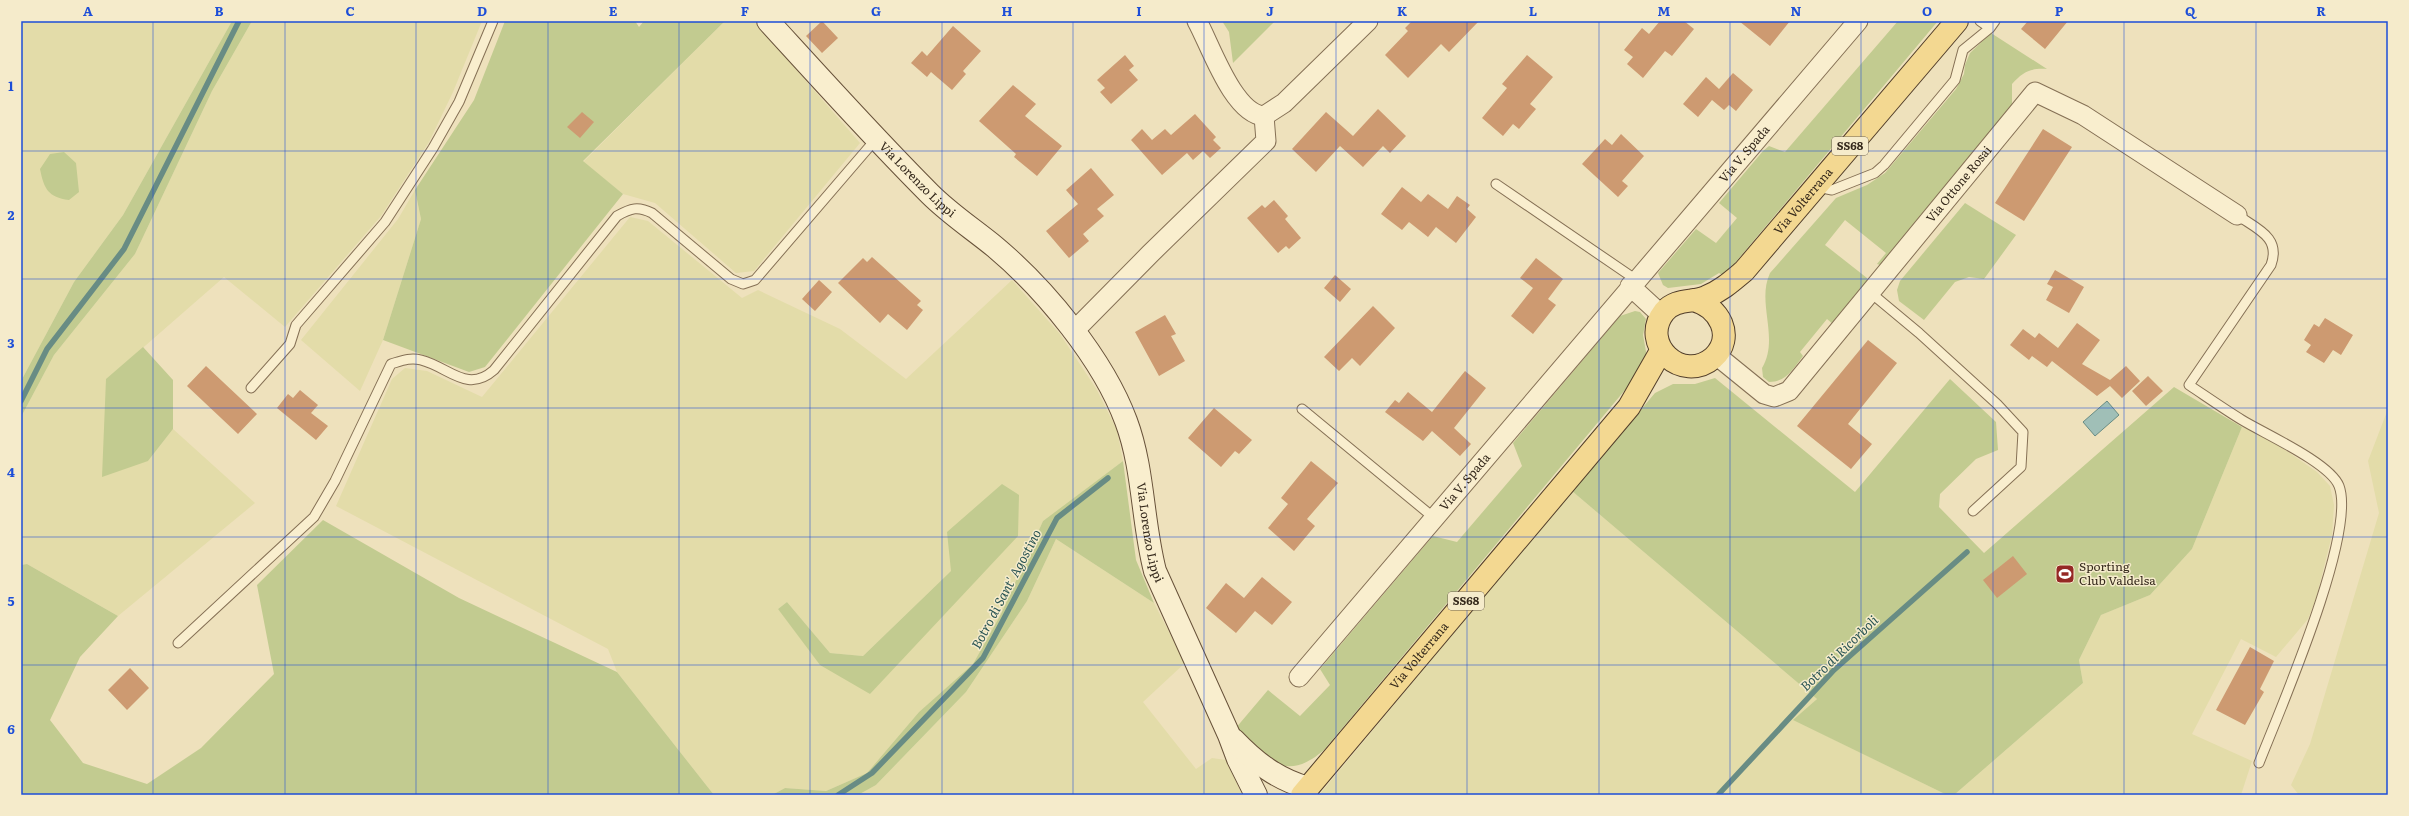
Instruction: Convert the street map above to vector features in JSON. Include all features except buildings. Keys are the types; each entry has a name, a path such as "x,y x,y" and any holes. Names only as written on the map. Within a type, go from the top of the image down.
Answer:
{"main road":[{"name":"Via Volterrana","path":"1719,317 1744,271 1957,21"},
{"name":"Via Volterrana","path":"1665,312 1677,303 1715,293 1744,271"},
{"path":"1693,300 1708,305 1719,317 1723,336 1716,355"},
{"path":"1665,312 1656,331 1661,351 1667,358 1684,367"},
{"name":"Via Volterrana","path":"1305,792 1629,407 1643,387 1661,351"},
{"name":"Via Volterrana","path":"1629,407 1652,387 1684,367 1701,365 1716,355"}],"street":[{"name":"Via Lorenzo Lippi","path":"768,21 876,139 932,196 1029,278 1074,331 1111,388 1126,420 1136,452 1149,547 1155,571 1229,735 1238,759 1256,795"},
{"path":"1197,21 1217,65 1230,87 1250,110 1256,115 1264,116 1288,100 1368,21"},
{"name":"Via V. Spada","path":"1299,677 1433,517 1858,21"},
{"name":"Via Ottone Rosai","path":"1716,355 1759,391 1769,396 1780,396 1796,384 2035,92 2083,116 2237,215"},
{"path":"1074,331 1266,141 1264,116"},
{"path":"1633,283 1655,309 1665,312"},
{"name":"Via Lorenzo Lippi","path":"1229,735 1267,770 1305,792"}],"lane":[{"path":"250,388 290,344 296,325 385,222 433,148 459,102 493,21"},
{"path":"1980,21 1992,24"},
{"path":"1816,187 1832,190 1875,173 1884,165 1955,80 1963,50 1992,24"},
{"path":"178,643 314,516 335,481 391,364 406,359 421,360 469,381 484,379 494,370 617,216 631,208 643,209 652,213 731,279 743,284 755,280 876,139"},
{"path":"1496,184 1633,283"},
{"path":"2237,215 2264,234 2274,247 2275,254 2271,265 2189,385 2242,420 2314,460 2339,486 2342,514 2323,598 2259,763"},
{"path":"1870,293 1919,333 1997,404 2022,432 2021,467 1973,511"},
{"path":"1302,409 1433,517"}],"shaded area":[{"path":"232,21 123,215 74,282 21,381 21,22"},
{"path":"252,21 482,21 453,92 429,142 381,216 285,327 224,277 106,380 148,461 173,429 255,503 118,616 27,564 21,565 21,417 54,355 135,254 212,91"},
{"path":"725,21 754,21 860,143 754,271 736,273 655,203 623,194 583,162"},
{"path":"415,190 421,219 383,340 360,391 301,340 398,219"},
{"path":"630,217 648,221 742,298 758,290 840,329 906,379 1012,280 1060,334 1097,390 1117,430 1123,461 1043,521 1001,614 973,664 919,712 867,773 826,791 785,788 772,795 714,795 617,672 608,649 336,506 392,379 405,368 427,371 482,397","holes":["951,571 870,694 778,609 787,602 830,653 863,656"]},
{"path":"2388,409 2388,795 2299,795 2291,785 2310,744 2379,513 2368,461"},
{"path":"2242,427 2265,436 2317,472 2330,486 2334,505 2332,535 2316,599 2308,619 2276,657 2241,639 2192,734 2252,761 2241,795 1954,795 2083,683 2079,660 2101,615 2150,595 2192,549"},
{"path":"1572,491 1817,699 1794,720 1947,795 1319,795"},
{"path":"1056,539 1154,603 1185,663 1143,702 1196,769 1212,758 1226,760 1242,795 858,795 876,785 966,692 1027,601"}],"green space":[{"path":"232,21 252,21 212,91 135,254 54,355 21,417 21,381 74,282 123,215"},
{"path":"505,21 635,21 639,27 644,21 725,21 583,161 623,194 485,367 469,372 383,340 421,219 415,190 474,100"},
{"path":"1222,21 1275,21 1233,63 1229,32"},
{"path":"1898,21 1938,21 1724,276 1719,273 1701,284 1668,288 1663,285 1658,273 1696,229 1716,243 1737,218 1719,203 1763,151 1769,146 1785,152"},
{"path":"1991,33 2047,69 2031,70 2020,76 2012,84 2012,106 1883,266 1877,264 1886,253 1845,220 1825,245 1867,278 1867,284 1834,325 1827,319 1800,352 1803,356 1789,374 1780,380 1769,382 1763,377 1762,368 1767,357 1769,345 1765,296 1766,284 1770,273 1836,198 1867,185 1885,173 1956,89 1964,74 1965,65 1970,53"},
{"path":"64,152 76,163 79,192 69,200 56,197 48,191 43,182 40,169 50,154"},
{"path":"1965,203 2016,235 1984,279 1969,277 1955,282 1924,320 1899,301 1897,290 1900,281"},
{"path":"1635,311 1640,312 1646,319 1643,335 1647,357 1630,384 1324,750 1310,760 1297,765 1286,766 1276,763 1266,757 1235,729 1268,690 1300,716 1330,685 1320,669 1433,536 1457,542 1522,466 1513,443 1620,316"},
{"path":"143,347 173,380 173,429 148,461 102,477 106,379"},
{"path":"1715,378 1855,492 1950,379 1996,422 1998,450 1976,459 1940,494 1939,507 1984,553 2174,387 2242,427 2192,549 2150,595 2101,615 2079,660 2083,683 1954,795 1947,795 1793,720 1817,699 1572,491 1655,393 1673,384 1695,384"},
{"path":"1123,461 1136,560 1154,603 1056,539 1027,601 966,692 876,785 858,795 772,795 785,788 826,791 867,773 919,712 973,664 1001,614 1043,521"},
{"path":"1002,484 1019,495 1018,536 870,694 820,665 778,609 787,602 830,653 863,656 951,571 947,532"},
{"path":"323,520 459,598 617,672 714,795 21,795 21,565 27,564 118,616 80,657 50,720 83,763 147,784 201,748 274,674 257,585"}],"water":[{"path":"2107,401 2119,415 2095,436 2083,422"}],"waterway":[{"path":"21,401 47,349 124,249 239,21"},
{"name":"Botro di Sant' Agostino","path":"838,795 872,773 983,658 1057,518 1108,478"},
{"name":"Botro di Ricorboli","path":"1718,795 1834,670 1967,552"}],"place":[{"name":"Sporting Club Valdelsa","path":"2065,574"}]}
